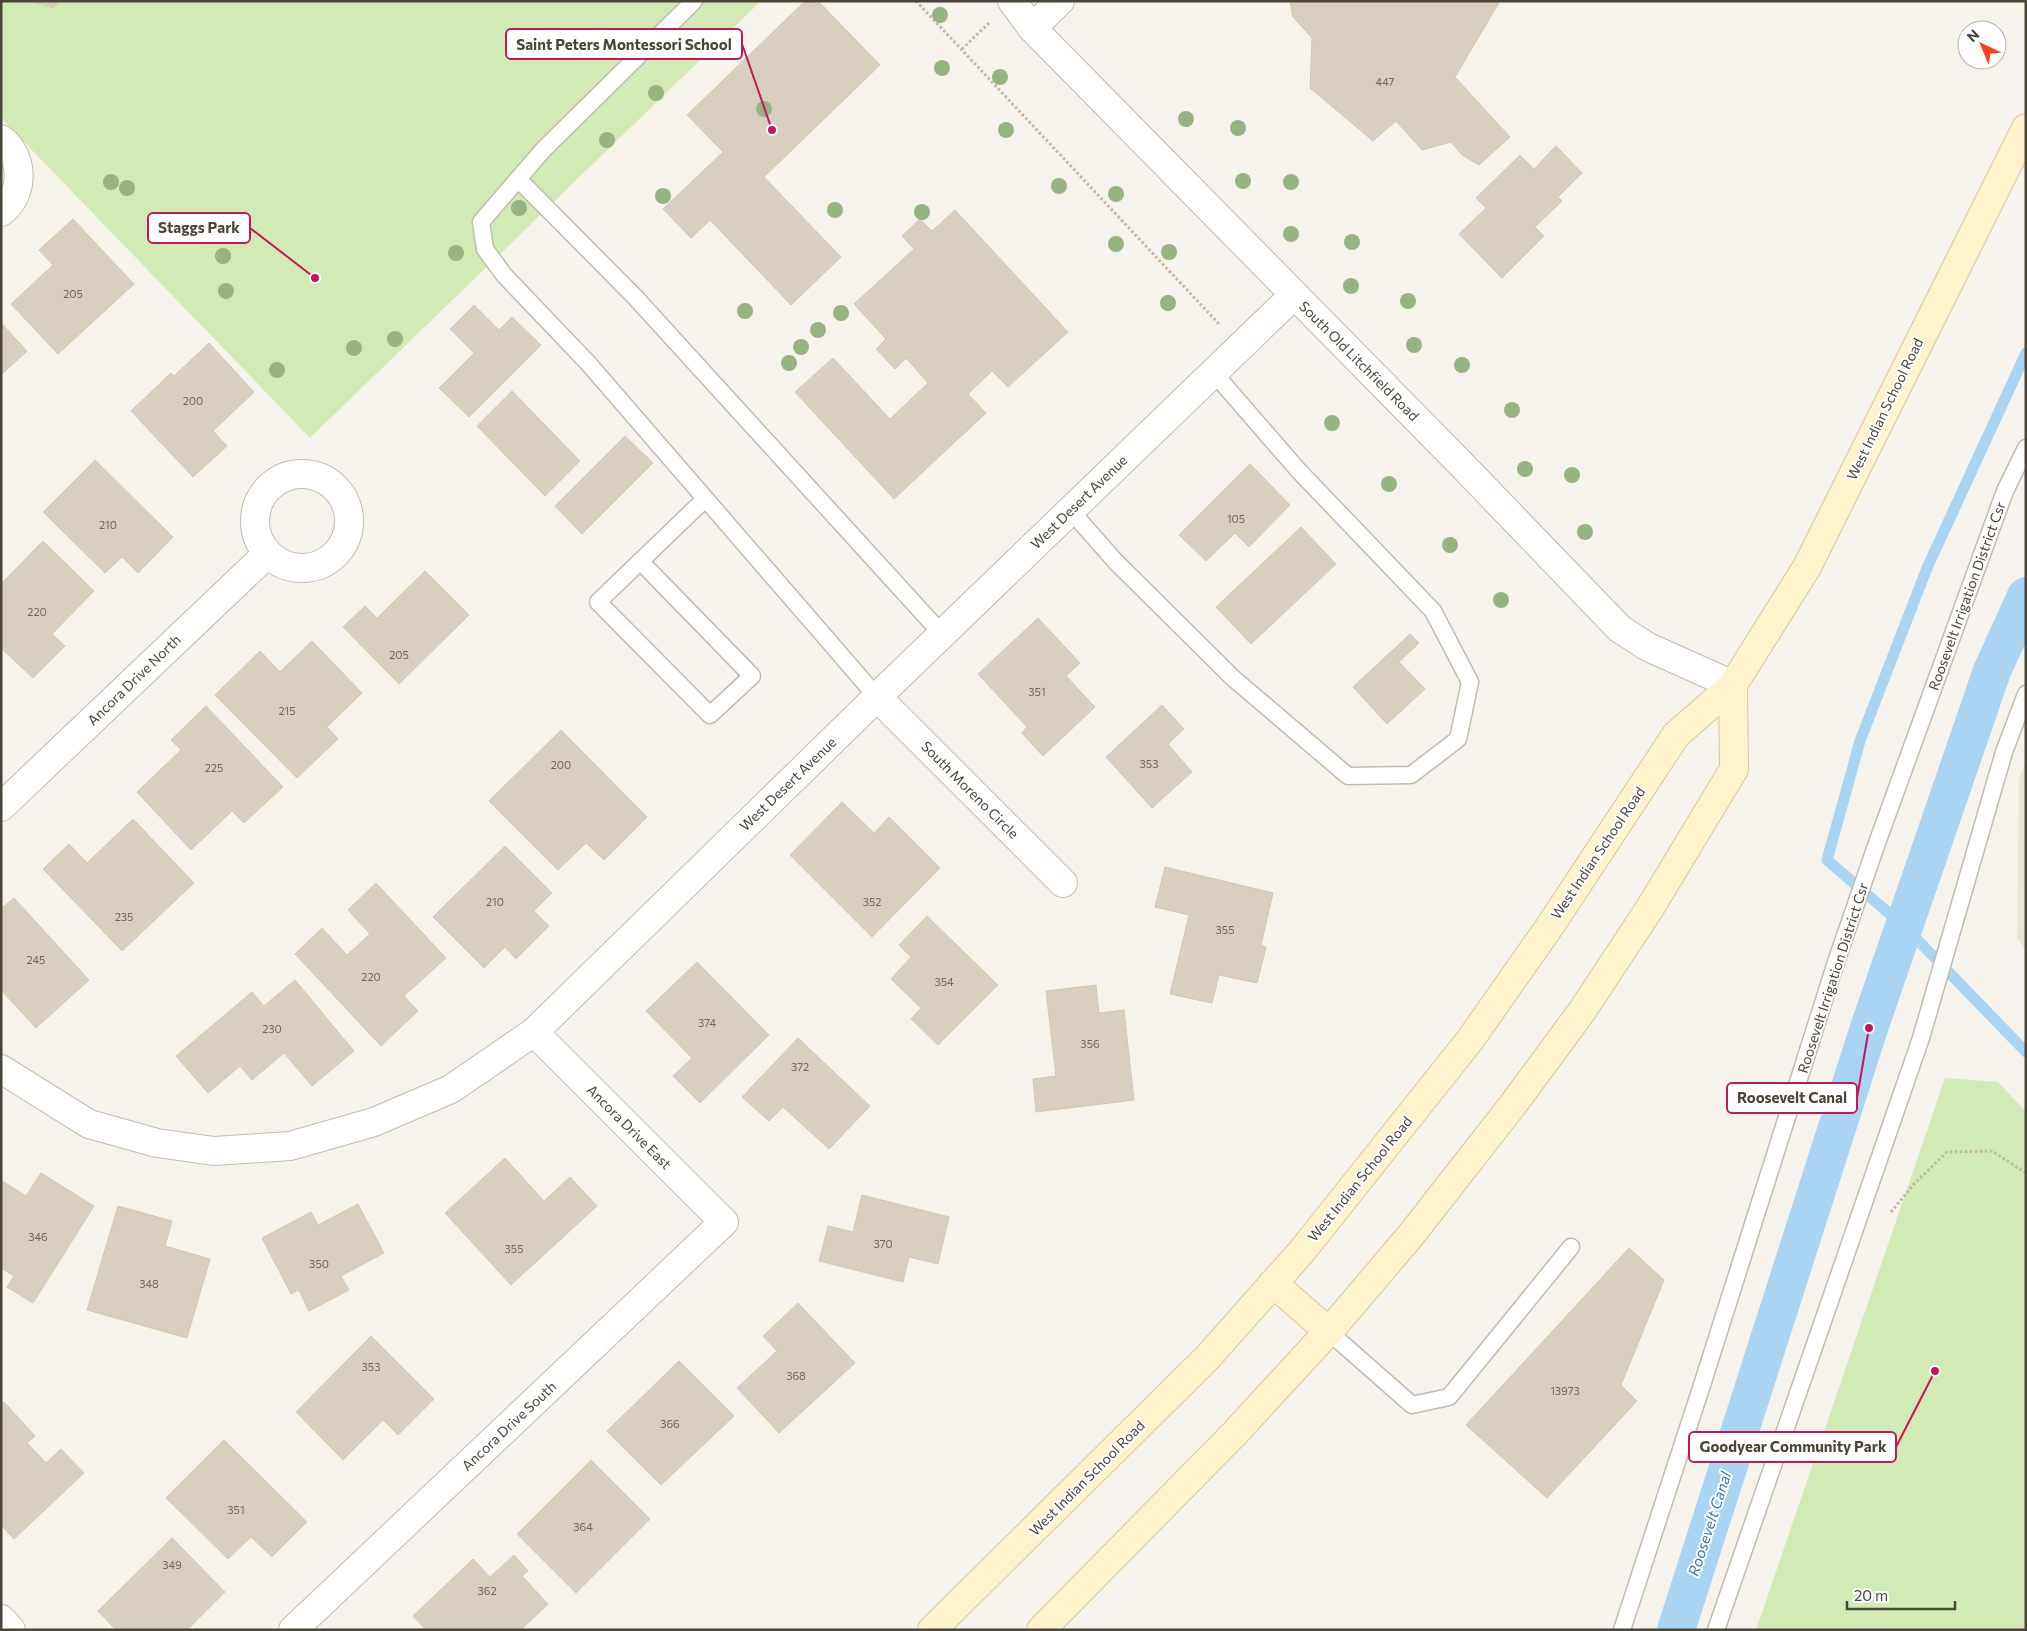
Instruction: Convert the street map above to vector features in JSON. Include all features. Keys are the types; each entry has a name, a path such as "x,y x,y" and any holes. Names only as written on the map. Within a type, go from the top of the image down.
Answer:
{"main road":[{"name":"West Indian School Road","path":"932,1630 1207,1358 1302,1251 1470,1040 1550,926 1676,736 1733,685 1807,567 2026,128"},
{"path":"1041,1630 1235,1433 1329,1332 1411,1234 1515,1102 1582,1011 1650,908 1734,769 1733,685"},
{"path":"1273,1283 1329,1332"}],"street":[{"name":"South Old Litchfield Road","path":"1012,1 1032,28 1464,467 1620,630 1648,647 1733,685"},
{"path":"1032,28 1060,1"},
{"path":"1,140 7,144 15,155 19,169 19,184 14,197 1,212"},
{"name":"West Desert Avenue","path":"1,1069 89,1124 157,1143 214,1151 290,1146 374,1122 451,1089 534,1032 876,697 1294,295"},
{"name":"Ancora Drive North","path":"1,806 267,554"},
{"name":"South Moreno Circle","path":"876,697 1063,883"},
{"name":"Ancora Drive East","path":"534,1032 724,1222"},
{"name":"Ancora Drive South","path":"293,1630 724,1222"},
{"path":"1,1620 11,1630"}],"lane":[{"path":"694,1 544,149 518,179 482,222 485,249 504,275 588,363 876,697"},
{"path":"518,179 635,297 942,634"},
{"path":"1070,510 1116,562 1232,678 1348,776 1411,775 1458,739 1470,682 1433,611 1298,470 1213,372"},
{"name":"Roosevelt Irrigation District Csr","path":"1622,1630 1837,959 1877,843 2005,491 2026,448"},
{"path":"640,561 752,676 710,715 598,602 640,561 705,500"},
{"path":"1716,1630 1921,1038 2004,752 2026,694"},
{"path":"1329,1332 1412,1405 1449,1396 1571,1247"}],"path":[{"path":"916,1 1240,346"},
{"path":"1887,1217 1914,1184 1947,1152 1992,1151 2026,1173"}],"shaded area":[{"path":"2026,761 2026,949 2017,939 2019,778"}],"green space":[{"path":"1,1 761,1 310,438 1,118"},
{"path":"1945,1078 1998,1082 2026,1112 2026,1630 1756,1630"}],"building":[{"path":"33,1 59,1 53,8"},
{"path":"805,1 818,1 880,65 764,177 841,257 791,305 710,220 691,238 663,209 723,152 687,115"},
{"path":"1290,1 1500,1 1455,77 1510,137 1479,165 1462,155 1451,142 1422,150 1396,121 1373,141 1310,88 1312,38 1293,17"},
{"path":"1556,146 1582,173 1558,197 1562,201 1535,227 1544,236 1502,278 1459,234 1486,208 1476,198 1520,155 1534,169"},
{"path":"955,210 1068,332 1008,387 992,371 968,394 986,413 894,499 795,392 833,358 890,419 928,383 906,358 895,369 876,349 886,339 854,304 914,249 902,236 920,219 932,231"},
{"path":"73,219 134,284 58,354 11,304 53,265 39,250"},
{"path":"474,305 499,330 512,317 541,345 469,417 439,388 474,353 450,329"},
{"path":"1,323 27,351 1,375"},
{"path":"209,343 254,392 213,431 227,446 193,477 131,411 171,373 174,376"},
{"path":"512,391 580,461 545,496 477,426"},
{"path":"625,436 653,463 582,534 555,506"},
{"path":"95,460 173,537 138,573 122,557 105,573 43,512"},
{"path":"1250,464 1290,505 1249,547 1235,533 1206,561 1179,535"},
{"path":"1301,527 1336,564 1251,644 1216,607"},
{"path":"43,541 94,591 52,634 65,646 33,678 1,648 1,584"},
{"path":"425,571 469,615 399,684 343,627 365,606 377,618"},
{"path":"1038,618 1080,663 1066,676 1095,707 1043,756 1022,733 1027,727 978,674"},
{"path":"1410,634 1419,643 1399,662 1425,689 1387,724 1353,687"},
{"path":"312,641 362,693 327,727 338,739 297,778 215,695 260,651 280,672"},
{"path":"1162,705 1184,729 1168,744 1192,772 1152,808 1106,757"},
{"path":"206,706 283,787 244,823 232,811 191,850 137,792 181,750 171,740"},
{"path":"561,730 647,817 604,860 586,843 558,870 489,801"},
{"path":"842,802 874,833 889,817 940,868 872,937 790,855"},
{"path":"133,819 194,883 122,951 43,869 69,844 87,863"},
{"path":"505,846 552,893 534,911 549,926 516,959 505,947 484,968 433,917"},
{"path":"1165,867 1273,893 1261,945 1266,947 1257,983 1219,975 1212,1003 1170,994 1189,915 1155,907"},
{"path":"376,883 446,958 404,996 418,1011 381,1046 295,954 322,928 347,955 370,934 348,910"},
{"path":"14,898 89,980 36,1028 1,990 1,909"},
{"path":"927,916 998,985 938,1045 911,1019 921,1008 891,979 911,957 899,945"},
{"path":"697,962 769,1035 700,1103 673,1076 692,1058 646,1011"},
{"path":"295,980 354,1051 312,1086 284,1053 252,1080 240,1066 208,1093 176,1056 252,992 264,1006"},
{"path":"1096,985 1099,1013 1124,1010 1134,1100 1036,1112 1033,1079 1056,1076 1046,991"},
{"path":"798,1038 870,1106 829,1149 783,1107 769,1121 742,1097"},
{"path":"505,1158 544,1201 570,1177 597,1206 511,1285 445,1213"},
{"path":"41,1173 94,1206 33,1303 7,1287 14,1276 1,1268 1,1180 26,1196"},
{"path":"862,1195 949,1217 938,1264 909,1257 903,1282 819,1261 828,1226 853,1232"},
{"path":"358,1204 384,1253 341,1276 349,1290 309,1311 299,1290 291,1294 262,1238 311,1212 318,1225"},
{"path":"118,1206 172,1221 165,1246 210,1259 187,1338 87,1310"},
{"path":"1629,1248 1664,1280 1621,1385 1637,1401 1547,1498 1466,1425"},
{"path":"798,1303 855,1363 779,1433 737,1388 777,1351 763,1336"},
{"path":"371,1336 434,1399 398,1435 383,1420 343,1460 296,1412"},
{"path":"679,1361 734,1416 661,1485 607,1431"},
{"path":"4,1402 35,1436 27,1443 46,1463 61,1449 84,1473 14,1539 1,1525 1,1405"},
{"path":"224,1440 307,1522 272,1557 251,1537 228,1559 166,1498"},
{"path":"591,1460 650,1519 576,1593 517,1534"},
{"path":"172,1538 225,1592 187,1630 116,1630 98,1611"},
{"path":"514,1555 528,1571 522,1576 548,1604 521,1630 426,1630 413,1616 473,1559 490,1577"}],"waterway":[{"path":"2026,353 1927,568 1860,741 1827,860 1905,927 2026,1052"},
{"name":"Roosevelt Canal","path":"1676,1630 1869,1028 1992,671 2026,596"}],"place":[{"name":"Saint Peters Montessori School","path":"772,130"},
{"name":"Staggs Park","path":"315,278"},
{"name":"Roosevelt Canal","path":"1869,1028"},
{"name":"Goodyear Community Park","path":"1935,1371"}]}
